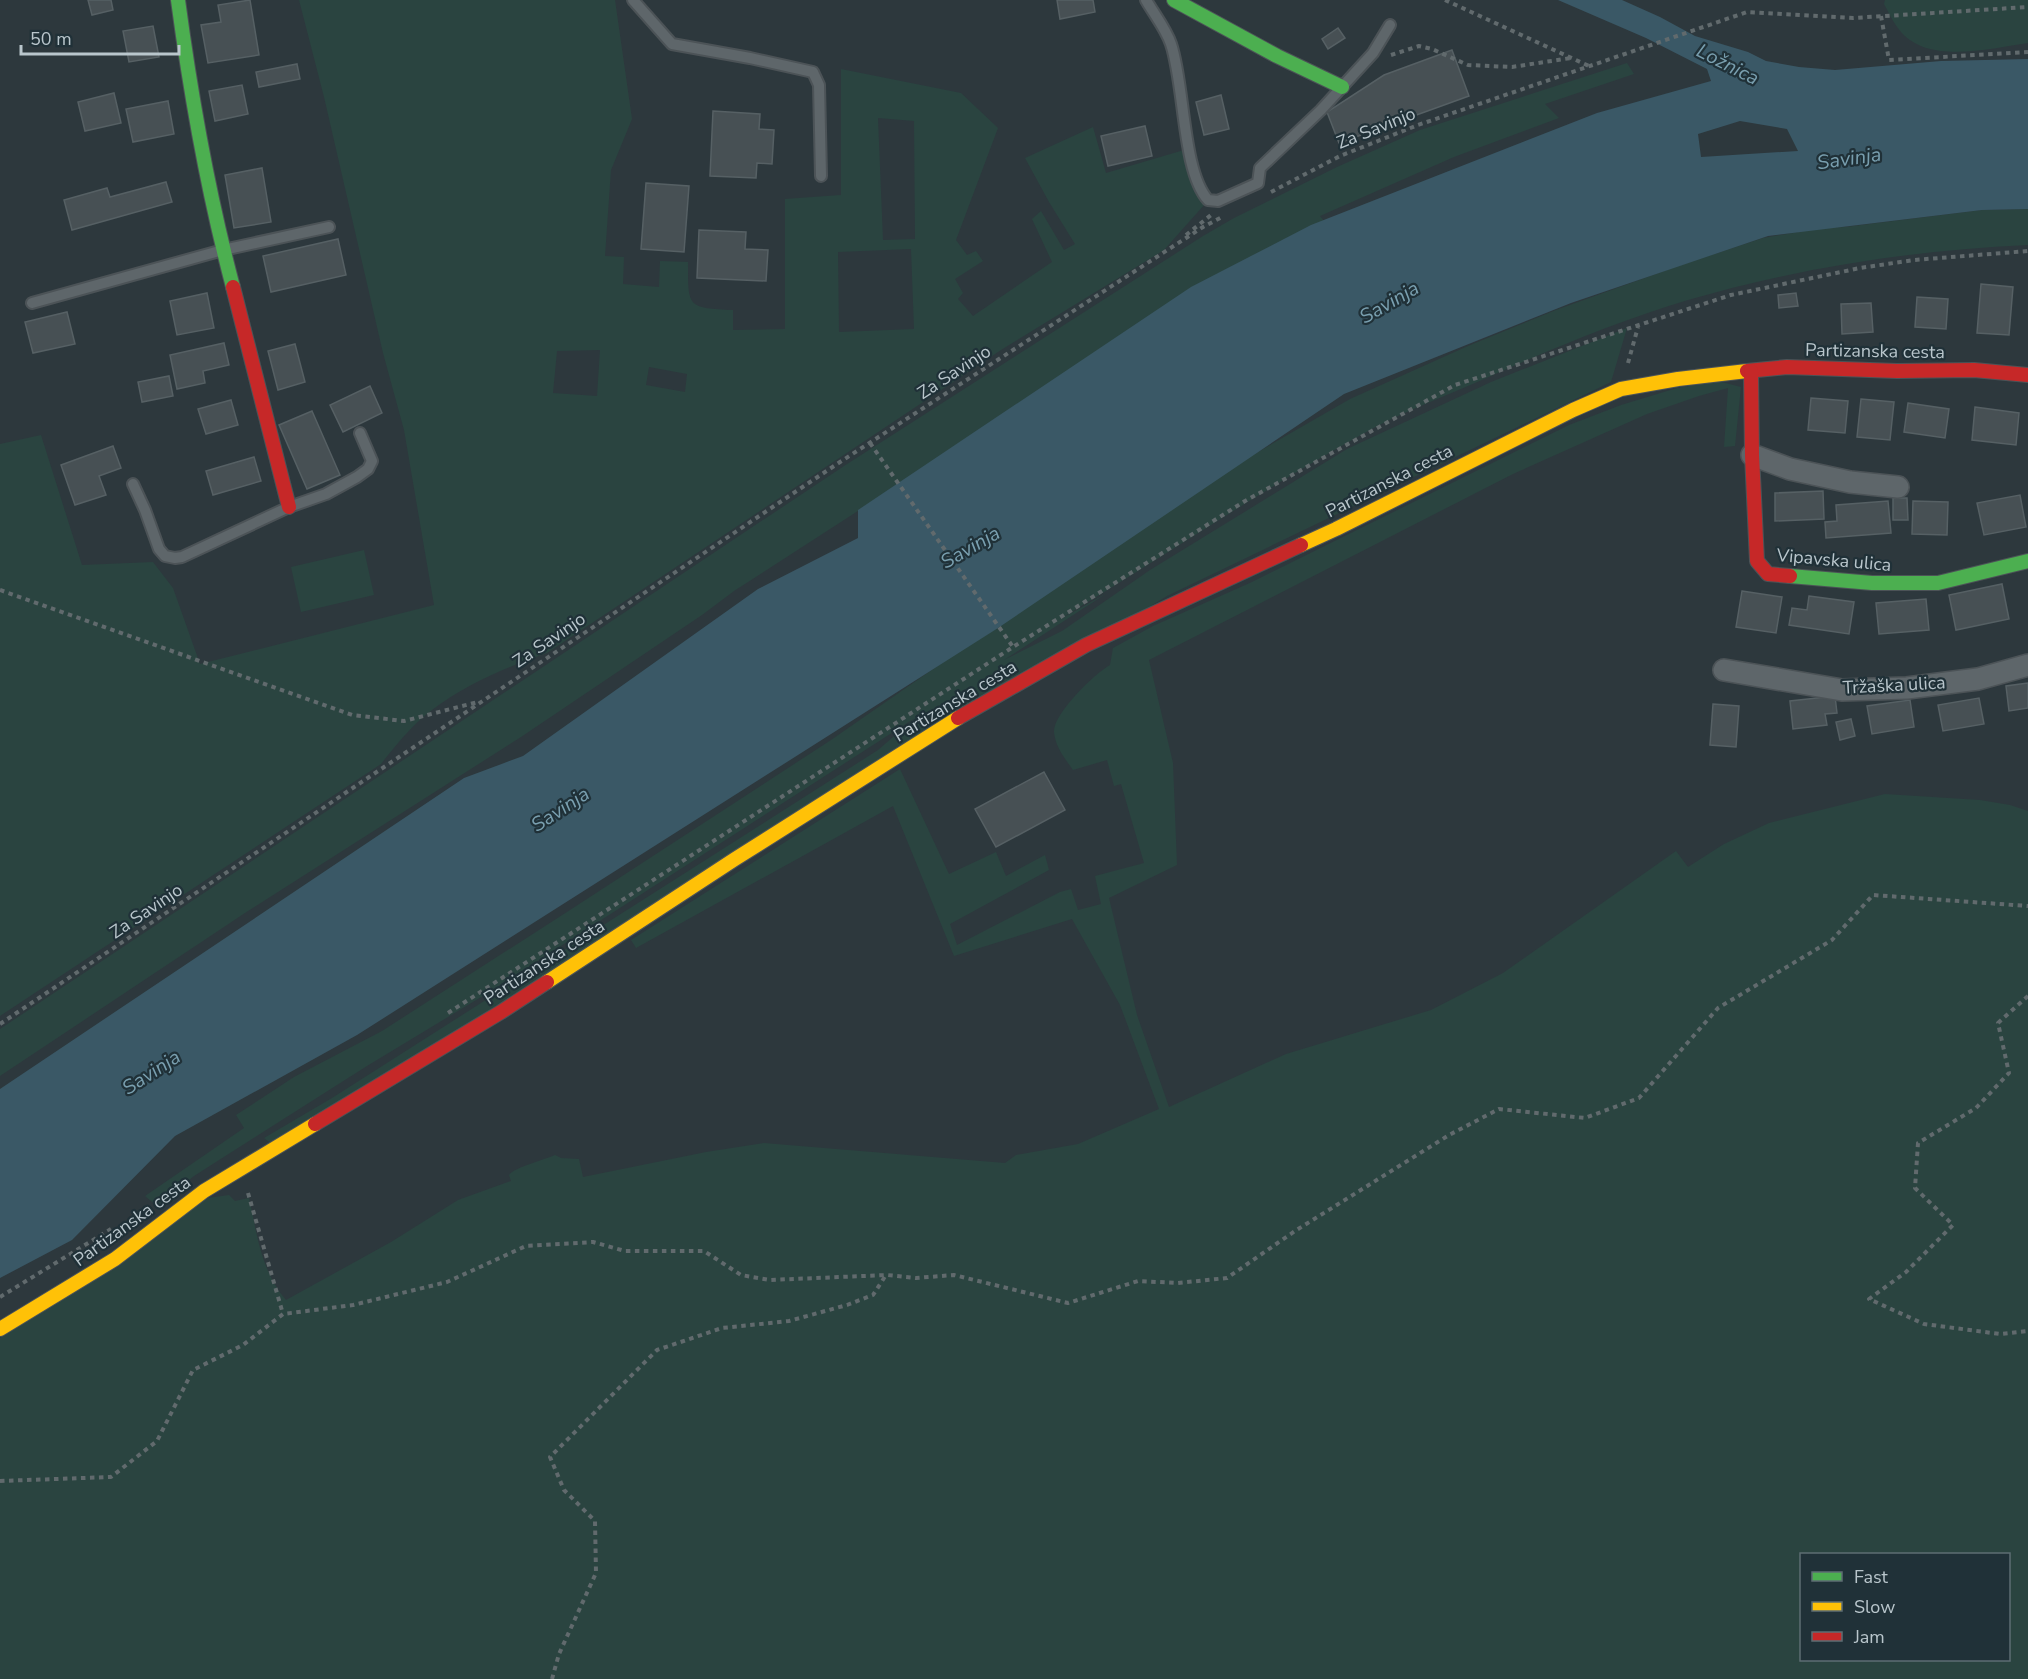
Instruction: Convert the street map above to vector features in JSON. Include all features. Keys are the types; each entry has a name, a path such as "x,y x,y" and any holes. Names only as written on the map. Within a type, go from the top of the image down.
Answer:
{"street":[{"path":"178,0 188,77 223,250 289,507"},
{"path":"1174,0 1277,56 1342,87"},
{"name":"Partizanska cesta","path":"0,1329 116,1259 204,1191 501,1012 735,858 950,723 1086,645 1336,529 1573,410 1622,389 1678,379 1787,367 1897,371 1974,369 2028,375"},
{"name":"Vipavska ulica","path":"1751,371 1757,561 1768,574 1872,583 1938,583 2028,561"},
{"path":"1752,454 1790,469 1850,482 1898,487"},
{"name":"Tržaška ulica","path":"1724,670 1842,690 1907,688 1978,679 2028,665"}],"lane":[{"path":"633,0 672,44 813,72 819,85 821,176"},
{"path":"1146,0 1171,44 1195,178 1208,200 1218,201 1258,183 1260,168 1322,110 1373,53 1390,25"},
{"path":"32,303 223,250 329,227"},
{"path":"133,484 159,549 165,556 175,558 289,507 326,494 357,477 368,469 372,461 360,433"}],"path":[{"path":"1445,0 1589,66"},
{"name":"Za Savinjo","path":"1266,194 1340,156 1418,126 1747,12 1853,18 2028,7"},
{"path":"1881,16 1889,60 2028,52"},
{"path":"1382,60 1392,54 1419,46 1432,48 1468,65 1512,67 1571,58"},
{"path":"1170,249 1212,215"},
{"name":"Za Savinjo","path":"0,1024 481,701 1008,352 1203,227 1224,216"},
{"path":"439,1018 1013,647 1245,501 1455,385 1731,295 1860,268 1914,260 2028,251"},
{"path":"1622,389 1638,326"},
{"path":"870,444 1013,647"},
{"path":"0,590 352,715 404,721 481,701"},
{"path":"0,1481 111,1477 157,1441 193,1370 243,1345 284,1314 353,1305 447,1282 526,1246 593,1242 624,1251 704,1251 741,1275 770,1280 886,1275 916,1278 954,1275 1068,1303 1138,1281 1178,1283 1227,1278 1295,1231 1449,1135 1499,1109 1585,1118 1639,1098 1718,1008 1832,940 1873,895 2028,906"},
{"path":"2028,996 1998,1023 2009,1072 1976,1108 1918,1143 1915,1188 1953,1225 1906,1272 1869,1299 1924,1324 2000,1334 2028,1331"},
{"path":"246,1186 284,1314"},
{"path":"0,1298 121,1223"},
{"path":"552,1679 559,1654 596,1573 595,1521 564,1490 550,1457 657,1350 722,1328 789,1321 847,1305 873,1295 886,1275"}],"green space":[{"path":"299,0 615,0 632,119 611,170 605,256 624,257 623,284 659,287 660,261 688,262 690,296 693,302 707,308 733,310 733,330 785,329 785,199 841,195 841,69 961,93 998,128 956,240 967,255 976,251 983,261 955,279 963,293 958,299 973,316 1052,262 1032,219 1041,211 1064,250 1075,244 1025,158 1093,127 1106,173 1184,150 1190,178 1205,204 1164,250 1001,350 547,653 487,677 445,701 411,729 381,764 0,1016 0,444 41,435 82,565 153,562 173,588 200,664 434,605 404,430 383,353 324,97","holes":["878,118 914,121 915,239 883,240","911,249 914,329 839,332 838,252","600,350 597,396 553,393 557,351","649,367 687,374 685,392 646,385"]},
{"path":"1885,0 2028,0 2028,43 1962,52 1928,48 1913,42 1901,32 1884,4"},
{"path":"1627,63 1634,74 1545,104 1559,118 1454,157 1320,216 1325,222 861,509 734,591 521,737 248,911 0,1076 0,1029 844,466 1203,236 1234,218 1337,167 1420,130"},
{"path":"2028,209 2028,245 1942,251 1856,262 1771,279 1688,300 1553,349 1373,428 1282,481 1055,622 1107,593 1004,660 1062,631 1150,570 1347,449 1491,382 1627,328 1611,382 1167,596 272,1144 264,1138 332,1098 878,750 915,718 491,991 367,1066 194,1176 157,1206 145,1196 244,1128 236,1115 294,1077 382,1031 831,740 1232,467 1350,399 1468,346 1556,310 1763,238 1821,228 1982,210"},
{"path":"1718,381 1741,387 1735,446 1724,447 1728,388 1647,414 1513,474 1149,660 1173,763 1177,865 1109,898 1137,1015 1169,1107 1286,1054 1431,1010 1503,973 1676,851 1688,867 1724,844 1769,823 1885,794 1980,800 2010,805 2028,811 2028,1679 0,1679 0,1338 208,1198 229,1195 235,1201 249,1198 265,1264 286,1300 391,1242 458,1200 511,1181 509,1175 512,1172 555,1155 561,1158 579,1159 583,1177 706,1152 764,1143 1005,1163 1016,1155 1078,1144 1159,1109 1120,1005 1072,919 954,956 893,806 636,948 631,940 900,769 949,874 996,852 1006,876 1045,855 1049,870 950,924 957,945 1060,892 1071,889 1078,910 1101,904 1095,876 1144,863 1121,784 1114,786 1107,760 1073,770 1058,747 1054,732 1055,724 1067,705 1085,685 1110,665 1113,648 1153,626 1252,582 1569,425 1621,405 1677,388"},
{"path":"364,550 374,595 301,612 291,567"}],"water":[{"path":"1558,0 1622,0 1695,36 1748,52 1766,61 1799,67 1835,70 1941,61 2028,59 2028,209 1982,210 1768,236 1571,303 1344,394 998,628 357,1035 175,1136 72,1240 0,1278 0,1089 464,778 523,756 758,589 858,538 858,510 1191,287 1311,225 1597,113 1711,81 1707,69 1646,38","holes":["1740,121 1787,129 1798,151 1701,157 1698,134"]}],"building":[{"path":"88,0 111,0 113,10 92,15"},
{"path":"250,0 259,55 208,63 201,25 221,22 218,5"},
{"path":"1057,0 1093,0 1095,12 1060,19"},
{"path":"153,26 159,57 129,62 123,31"},
{"path":"1338,28 1345,38 1328,49 1322,39"},
{"path":"1452,50 1469,96 1339,143 1327,112 1384,75"},
{"path":"297,64 300,79 259,87 256,72"},
{"path":"242,85 248,114 215,121 209,91"},
{"path":"114,93 121,123 85,131 78,102"},
{"path":"1221,95 1229,129 1204,135 1196,102"},
{"path":"168,101 174,134 133,142 126,109"},
{"path":"713,111 760,114 759,129 774,130 772,164 757,163 756,178 710,176"},
{"path":"1145,126 1152,156 1108,166 1101,136"},
{"path":"262,168 271,222 234,228 225,175"},
{"path":"166,182 172,202 72,230 64,200 107,188 110,197"},
{"path":"646,183 689,186 684,252 641,249"},
{"path":"699,230 746,232 745,249 768,250 766,281 697,278"},
{"path":"338,239 346,275 271,292 263,256"},
{"path":"1981,284 2013,287 2009,335 1977,333"},
{"path":"207,293 214,328 177,335 170,301"},
{"path":"1796,293 1798,306 1779,308 1778,295"},
{"path":"1917,297 1948,299 1946,329 1915,327"},
{"path":"1871,303 1873,332 1842,334 1841,304"},
{"path":"67,312 75,344 33,353 25,322"},
{"path":"224,343 229,365 203,371 205,383 177,389 170,355"},
{"path":"295,344 305,382 278,390 268,351"},
{"path":"169,376 173,396 142,402 138,382"},
{"path":"370,386 382,413 343,432 330,405"},
{"path":"1811,398 1848,401 1845,433 1808,430"},
{"path":"1861,399 1894,402 1890,440 1857,437"},
{"path":"231,400 238,425 206,434 198,409"},
{"path":"1908,403 1949,409 1945,438 1904,432"},
{"path":"1975,407 2019,413 2016,445 1972,440"},
{"path":"312,411 340,475 307,489 279,425"},
{"path":"113,446 121,468 99,476 106,495 75,505 61,465"},
{"path":"254,457 261,481 213,495 206,471"},
{"path":"1823,491 1824,519 1775,521 1775,493"},
{"path":"2020,495 2026,527 1984,535 1977,503"},
{"path":"1893,498 1907,498 1908,520 1893,520"},
{"path":"1888,501 1891,533 1826,538 1825,522 1837,521 1836,505"},
{"path":"1913,501 1948,502 1947,535 1912,534"},
{"path":"2002,584 2009,619 1956,630 1949,595"},
{"path":"1742,591 1782,597 1776,633 1736,627"},
{"path":"1809,596 1854,602 1849,634 1789,625 1792,608 1807,610"},
{"path":"1926,599 1929,630 1879,634 1876,603"},
{"path":"2028,683 2028,708 2009,711 2006,686"},
{"path":"1835,696 1837,713 1825,714 1827,725 1793,729 1790,701"},
{"path":"1979,698 1984,724 1943,731 1938,705"},
{"path":"1910,700 1914,727 1872,734 1867,706"},
{"path":"1713,704 1739,706 1736,747 1710,745"},
{"path":"1851,719 1855,736 1840,740 1836,722"},
{"path":"1044,772 1065,810 996,847 975,809"}],"traffic: fast":[{"path":"178,0 201,145 233,287"},
{"path":"1174,0 1277,56 1342,87"},
{"path":"1790,576 1872,583 1938,583 2028,561"}],"traffic: slow":[{"path":"1301,545 1573,410 1621,389 1678,379 1747,371"},
{"path":"547,982 735,859 958,718"},
{"path":"0,1329 115,1259 204,1191 315,1124"}],"traffic: jam":[{"path":"233,287 289,507"},
{"path":"1747,371 1787,367 1897,371 1974,370 2028,375"},
{"path":"1751,371 1757,561 1768,574 1790,576"},
{"path":"958,718 1086,645 1301,545"},
{"path":"315,1124 547,982"}],"water label":[{"name":"Ložnica","path":"1728,64"},
{"name":"Savinja","path":"1849,158"},
{"name":"Savinja","path":"1389,302"},
{"name":"Savinja","path":"970,547"},
{"name":"Savinja","path":"560,809"},
{"name":"Savinja","path":"151,1072"}]}
